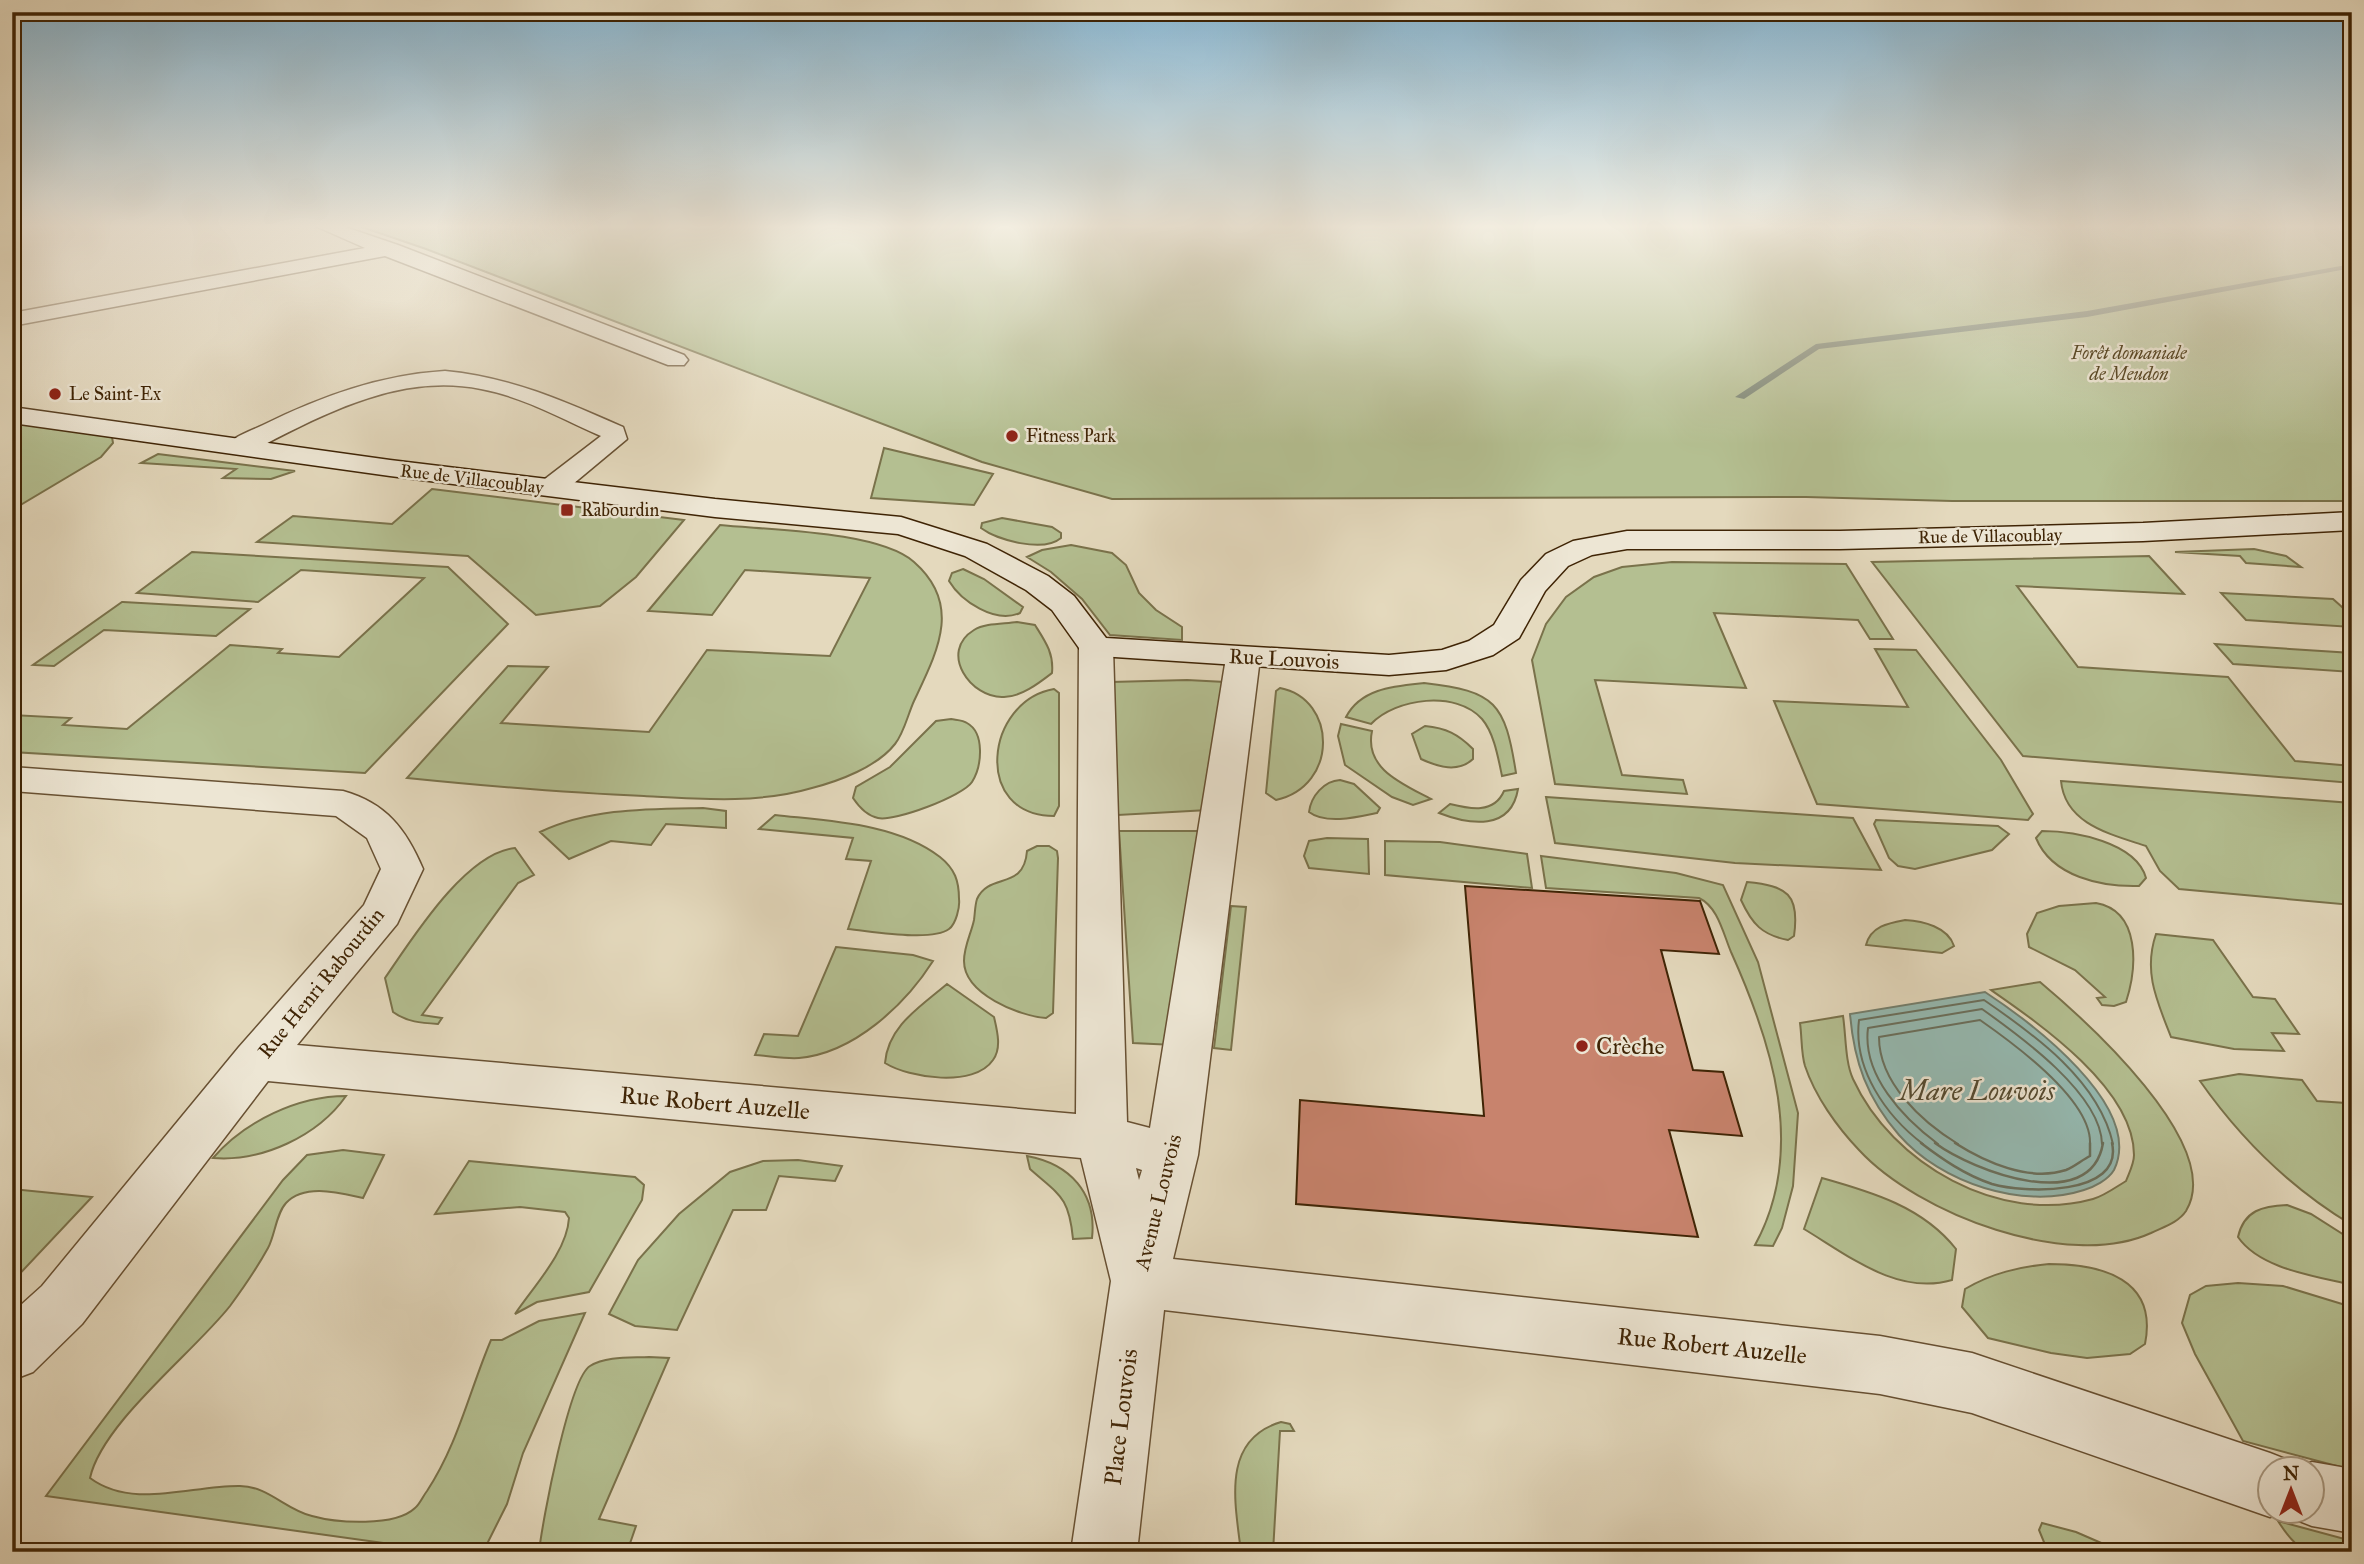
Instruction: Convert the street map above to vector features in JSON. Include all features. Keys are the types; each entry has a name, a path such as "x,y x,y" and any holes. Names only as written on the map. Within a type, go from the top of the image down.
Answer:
{"street":[{"path":"12,320 130,298"},
{"path":"517,298 676,360"},
{"path":"239,447 321,405 358,391 438,378 469,380 518,391 614,432 614,439 551,488"},
{"name":"Rue de Villacoublay","path":"12,415 551,488 869,521 933,534 976,550 1037,583 1063,603 1096,648"},
{"name":"Rue de Villacoublay","path":"1627,540 1840,540 2143,532 2352,521"},
{"name":"Rue Louvois","path":"1096,648 1389,665 1446,660 1481,648 1507,631 1532,587 1558,559 1584,547 1627,540"},
{"name":"Avenue Louvois","path":"1096,648 1102,1138 1139,1282"},
{"name":"Avenue Louvois","path":"1139,1282 1172,1155 1242,658"},
{"name":"Rue Henri Rabourdin","path":"12,779 343,804 372,816 391,839 402,869 382,913 256,1061 62,1306 12,1352"},
{"name":"Rue Robert Auzelle","path":"256,1061 1102,1138 1172,1155"},
{"name":"Rue Robert Auzelle","path":"1139,1282 1880,1365 1972,1383 2256,1480"},
{"name":"Place Louvois","path":"1104,1552 1139,1282"},
{"path":"2326,1496 2352,1501"}],"green space":[{"name":"Forêt domaniale de Meudon","path":"554,298 2352,298 2352,501 1952,501 1806,497 1112,499 982,462"},
{"path":"12,422 112,437 113,443 101,457 12,510"},
{"path":"884,448 993,474 974,505 871,498"},
{"path":"158,454 295,471 271,479 223,478 236,469 141,463"},
{"path":"432,489 684,520 636,577 600,606 536,615 468,556 257,542 293,516 392,524"},
{"path":"1002,518 1052,527 1061,533 1061,538 1032,545 998,537 981,528 982,523"},
{"path":"720,525 822,534 876,544 898,552 914,562 929,578 938,595 942,612 937,647 901,734 895,744 878,760 857,772 812,788 750,798 707,799 585,793 407,778 508,666 548,667 501,723 649,732 707,650 830,656 870,578 745,570 712,615 648,611"},
{"path":"1071,545 1112,553 1126,565 1139,593 1156,610 1182,627 1182,640 1110,635 1082,599 1051,572 1027,557 1042,550"},
{"path":"2254,549 2286,556 2301,567 2246,563 2240,556 2175,552"},
{"path":"192,552 448,567 508,624 365,773 12,752 12,715 71,718 63,725 127,729 230,645 282,649 278,653 339,657 424,578 301,570 258,602 137,593"},
{"path":"2149,556 2184,594 2017,586 2078,667 2228,677 2295,761 2352,766 2352,783 2023,756 1872,562"},
{"path":"1672,562 1846,564 1893,639 1870,639 1858,620 1714,613 1746,688 1595,680 1622,775 1683,780 1687,794 1555,784 1532,660 1546,624 1566,597 1594,577 1622,567"},
{"path":"963,569 984,579 1023,607 1020,613 1010,616 990,613 970,603 949,581 952,573"},
{"path":"2221,593 2333,599 2352,616 2352,627 2246,620"},
{"path":"122,602 250,609 216,636 104,630 54,666 33,665"},
{"path":"1017,622 1035,625 1050,653 1052,673 1017,695 992,696 980,690 963,672 959,650 964,639 978,628"},
{"path":"2215,644 2352,653 2352,672 2233,664"},
{"path":"1875,649 1916,650 2001,760 2033,814 2028,820 1817,804 1774,701 1908,707"},
{"path":"1111,682 1225,682 1208,810 1118,815"},
{"path":"1424,683 1467,691 1493,705 1507,731 1516,773 1502,776 1490,731 1482,719 1471,710 1457,704 1442,701 1410,703 1382,715 1371,724 1346,717 1352,707 1370,694 1391,687"},
{"path":"1280,688 1299,695 1312,708 1320,725 1323,743 1320,761 1311,778 1297,792 1276,800 1266,793 1276,691"},
{"path":"1054,689 1059,693 1059,806 1054,816 1028,811 1010,798 1000,779 997,757 1002,734 1013,714 1031,698"},
{"path":"951,719 965,722 973,728 979,742 978,767 972,782 966,788 943,801 898,816 878,818 861,808 853,798 856,787 890,767 936,721"},
{"path":"1341,724 1372,731 1371,744 1380,765 1398,781 1431,799 1413,805 1392,797 1345,765 1338,736"},
{"path":"1425,726 1445,730 1462,739 1473,749 1473,759 1454,767 1421,759 1412,734"},
{"path":"1340,780 1354,784 1380,808 1377,813 1333,819 1309,812 1312,800 1319,790"},
{"path":"2061,781 2352,803 2352,905 2179,889 2160,871 2146,846 2104,831 2080,817 2064,796"},
{"path":"1518,789 1514,803 1498,818 1476,822 1439,813 1450,804 1473,808 1488,807 1500,798 1504,791"},
{"path":"1546,797 1853,818 1881,870 1735,863 1555,843"},
{"path":"703,808 726,811 726,828 666,824 651,845 611,841 569,859 540,832 559,824 599,814"},
{"path":"775,815 882,830 922,846 940,857 955,876 959,902 954,923 949,929 929,935 900,935 848,929 871,861 846,859 853,838 759,829"},
{"path":"1876,820 1998,826 2009,834 1992,850 1915,869 1898,866 1889,858 1874,824"},
{"path":"1119,831 1204,831 1174,1045 1133,1043"},
{"path":"2042,831 2086,836 2117,847 2130,855 2146,878 2139,886 2125,886 2094,882 2066,871 2044,851 2036,838"},
{"path":"1327,838 1368,839 1369,874 1309,868 1304,856 1309,841"},
{"path":"1385,841 1440,842 1527,854 1532,888 1385,875"},
{"path":"1037,846 1049,846 1057,851 1058,858 1053,1013 1046,1018 1008,1008 983,993 966,973 964,961 977,899 982,891 1020,872 1027,851"},
{"path":"515,848 534,875 518,883 422,1015 442,1018 438,1024 409,1020 393,1012 385,978 425,921 441,900 477,865 496,853"},
{"path":"1541,856 1676,873 1723,885 1758,962 1798,1113 1793,1186 1782,1228 1773,1246 1755,1245 1771,1209 1779,1172 1781,1135 1778,1097 1759,1023 1715,914 1706,902 1699,898 1546,888"},
{"path":"1747,882 1772,886 1788,895 1795,910 1794,936 1788,940 1779,938 1754,922 1741,900"},
{"path":"2096,903 2111,908 2121,917 2132,943 2132,973 2126,1002 2114,1006 2102,1005 2097,998 2105,997 2075,970 2029,947 2027,934 2037,913 2059,906"},
{"path":"1231,906 1246,907 1231,1050 1214,1048"},
{"path":"1905,920 1941,930 1954,946 1942,953 1866,945 1876,930"},
{"path":"2156,934 2213,940 2253,997 2275,999 2299,1034 2272,1033 2284,1051 2234,1049 2171,1037 2151,974 2152,948"},
{"path":"836,947 913,955 933,961 893,1010 858,1037 839,1047 799,1058 755,1055 764,1034 798,1036"},
{"path":"2040,982 2116,1053 2169,1119 2186,1153 2193,1184 2186,1211 2179,1219 2151,1233 2117,1243 2079,1245 2038,1240 1996,1230 1955,1214 1885,1174 1843,1131 1809,1077 1803,1056 1800,1023 1843,1016 1847,1057 1853,1079 1871,1110 1894,1137 1921,1161 1952,1181 1986,1195 2021,1203 2057,1205 2097,1198 2126,1181 2133,1162 2130,1130 2119,1106 2081,1060 1991,990"},
{"path":"947,984 994,1017 998,1045 993,1060 984,1069 971,1074 941,1078 909,1073 885,1063 887,1050 899,1028 916,1009"},
{"path":"2239,1074 2302,1080 2317,1101 2346,1103 2352,1110 2352,1225 2288,1179 2268,1161 2232,1122 2200,1081"},
{"path":"346,1096 320,1123 287,1144 251,1156 213,1158 241,1133 274,1113 309,1100"},
{"path":"343,1150 384,1155 363,1198 313,1191 294,1197 286,1203 268,1248 240,1292 214,1325 130,1412 98,1457 90,1478 125,1493 163,1494 222,1487 250,1487 303,1513 350,1522 380,1521 406,1514 417,1506 447,1455 491,1340 502,1340 539,1321 585,1313 523,1453 507,1504 483,1552 448,1552 46,1496 283,1180 307,1155"},
{"path":"1027,1156 1056,1166 1078,1183 1090,1207 1092,1238 1073,1239 1065,1205 1055,1191 1030,1169"},
{"path":"798,1160 842,1166 835,1181 779,1176 766,1210 733,1210 677,1330 635,1326 609,1314 638,1260 679,1214 730,1172 763,1161"},
{"path":"469,1161 635,1177 644,1185 642,1200 589,1292 537,1302 515,1314 556,1256 567,1231 569,1218 565,1212 520,1207 435,1214"},
{"path":"1822,1178 1895,1203 1928,1222 1956,1249 1952,1280 1932,1284 1893,1278 1856,1261 1804,1229"},
{"path":"12,1189 92,1197 12,1282"},
{"path":"2287,1205 2311,1214 2352,1240 2352,1285 2274,1264 2248,1248 2238,1237 2245,1221 2256,1211"},
{"path":"2049,1264 2088,1267 2106,1272 2134,1290 2143,1304 2147,1322 2145,1344 2130,1354 2087,1358 2051,1353 1988,1338 1962,1307 1965,1289 1975,1283 2006,1272"},
{"path":"2238,1283 2283,1286 2352,1307 2352,1470 2326,1463 2326,1456 2299,1456 2243,1441 2195,1354 2182,1323 2190,1295 2206,1286"},
{"path":"619,1358 669,1358 599,1519 636,1526 627,1552 539,1552 565,1423 582,1377 590,1366 596,1363"},
{"path":"1281,1422 1290,1424 1294,1431 1280,1431 1273,1552 1241,1552 1235,1494 1240,1458 1249,1443 1262,1431"},
{"path":"2042,1523 2076,1532 2122,1552 2048,1552 2039,1530"},
{"path":"2281,1526 2296,1526 2352,1541 2352,1552 2308,1551 2301,1548"}],"water":[{"name":"Mare Louvois","path":"1985,992 2053,1044 2078,1068 2098,1093 2113,1119 2119,1145 2114,1170 2101,1183 2084,1190 2035,1197 1984,1188 1937,1167 1917,1152 1899,1135 1878,1107 1859,1064 1850,1014"}],"building":[{"name":"Crèche","path":"1465,886 1700,901 1719,954 1661,950 1693,1070 1723,1072 1742,1136 1669,1130 1698,1237 1296,1204 1300,1100 1484,1116"}],"waterway":[{"path":"1740,397 1816,347 2087,314 2175,298"}],"place":[{"name":"Le Saint-Ex","path":"55,394"},
{"name":"Fitness Park","path":"1012,436"},
{"name":"Rabourdin","path":"567,510"},
{"name":"Crèche","path":"1582,1046"}]}
